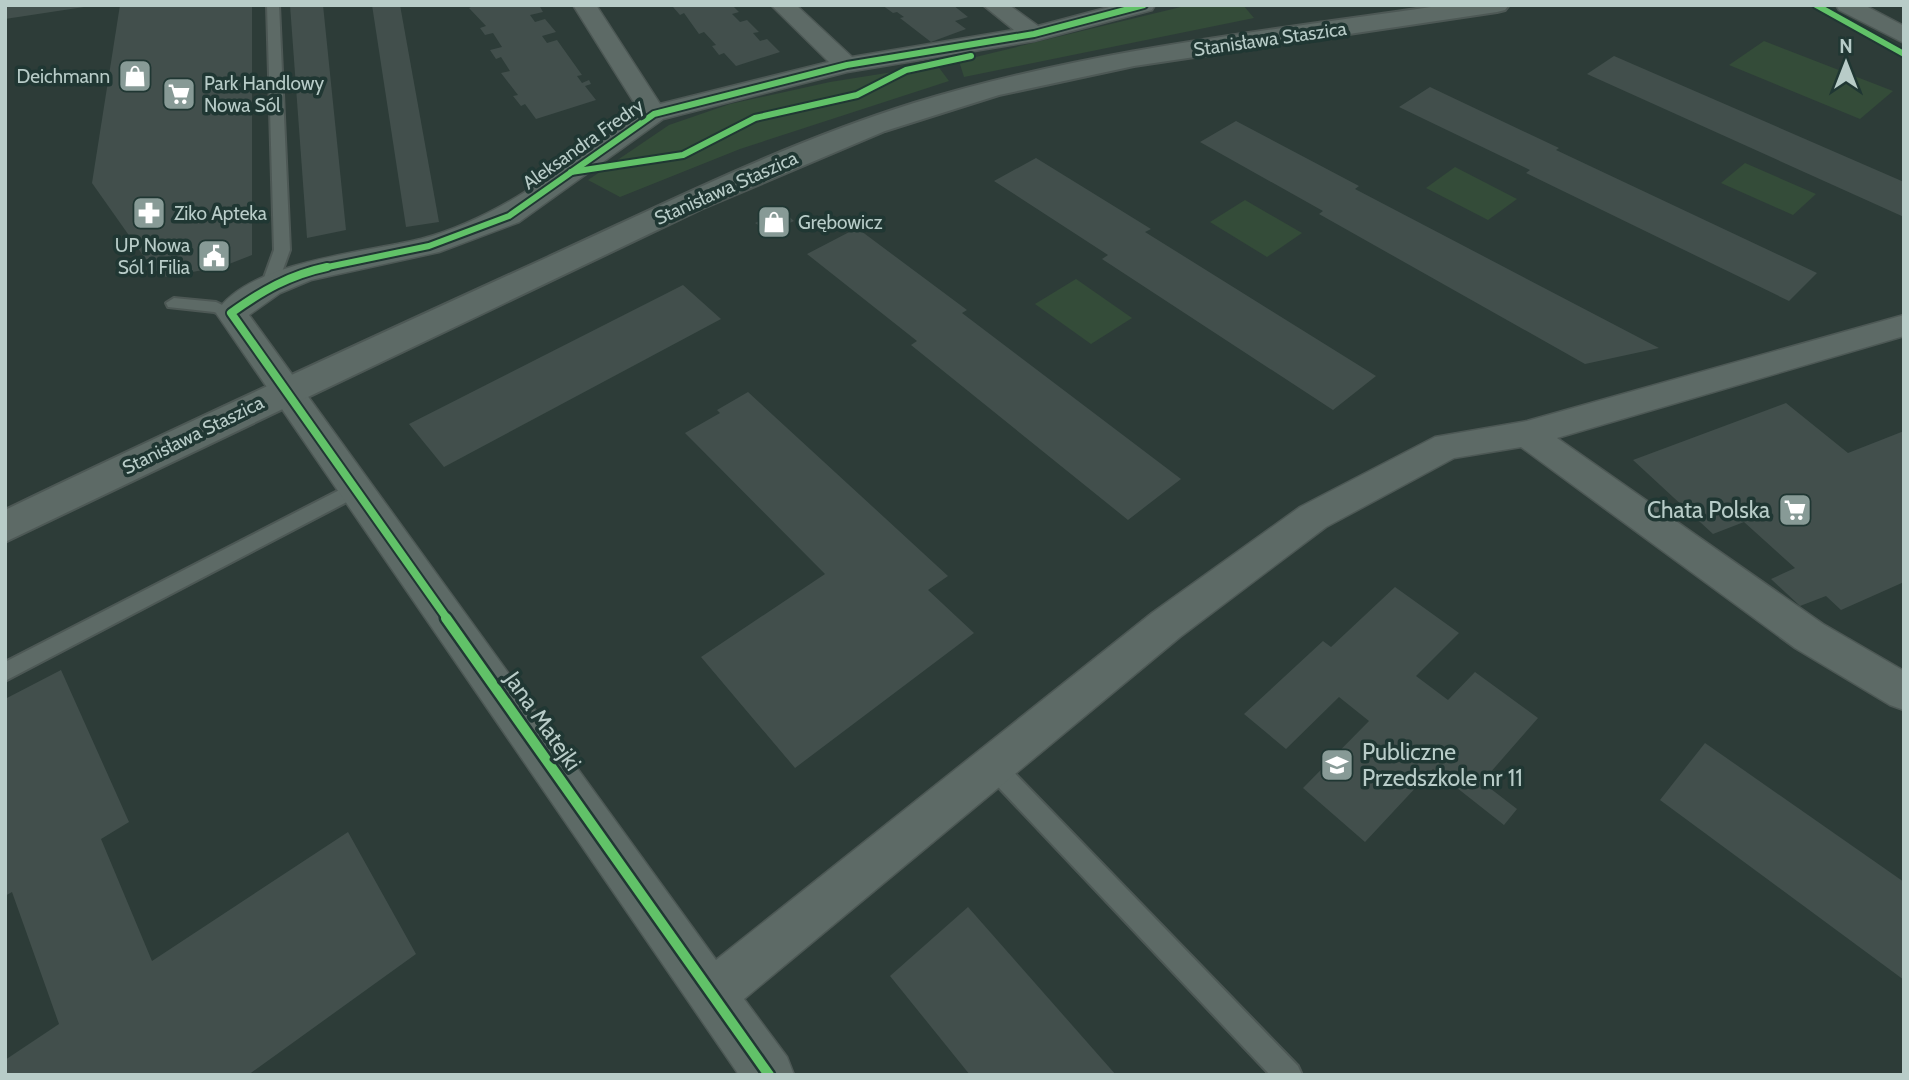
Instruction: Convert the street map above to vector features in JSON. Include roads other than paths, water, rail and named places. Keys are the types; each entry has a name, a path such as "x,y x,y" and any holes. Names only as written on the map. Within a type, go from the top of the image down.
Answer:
{"street":[{"path":"584,5 654,114"},
{"path":"782,5 847,65"},
{"path":"994,5 1034,34"},
{"name":"Aleksandra Fredry","path":"231,313 269,286 303,272 429,246 509,216 654,114 847,65 1034,34 1144,5"},
{"name":"Stanisława Staszica","path":"5,527 285,390 770,167 923,108 1007,85 1088,68 1497,5"},
{"path":"1847,5 1904,36"},
{"path":"231,313 285,390"},
{"path":"712,994 1166,625 1313,517 1447,446 1527,434 1904,325"},
{"name":"Jana Matejki","path":"285,390 320,446 355,489 769,1075"},
{"path":"1527,434 1809,635 1904,692"}],"lane":[{"path":"269,286 282,250 273,5"},
{"path":"174,303 216,307 231,313"},
{"path":"5,672 355,489"},
{"path":"992,765 1289,1075"}],"place":[{"name":"Deichmann","path":"135,76"},
{"name":"Park Handlowy Nowa Sól","path":"179,94"},
{"name":"Ziko Apteka","path":"149,213"},
{"name":"Grębowicz","path":"774,222"},
{"name":"UP Nowa Sól 1 Filia","path":"214,256"},
{"name":"Chata Polska","path":"1795,510"},
{"name":"Publiczne Przedszkole nr 11","path":"1337,765"}]}
